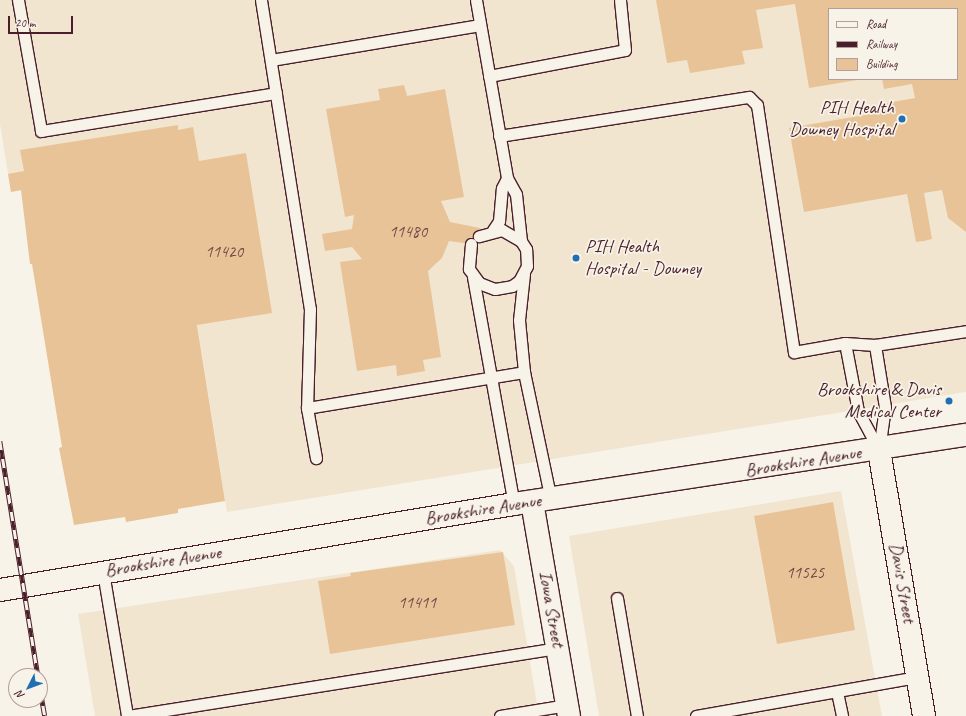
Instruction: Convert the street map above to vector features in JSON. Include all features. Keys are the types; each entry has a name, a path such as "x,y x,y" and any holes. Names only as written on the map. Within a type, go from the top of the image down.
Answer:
{"street":[{"name":"Brookshire Avenue","path":"0,590 532,502 879,450 966,435"},
{"name":"Davis Street","path":"879,450 924,716"},
{"name":"Iowa Street","path":"532,502 568,710"}],"lane":[{"path":"18,0 41,132 276,93"},
{"path":"261,0 310,309 307,408 316,458"},
{"path":"476,0 506,178 516,194 521,241 528,257 524,274 519,320 524,372 532,502"},
{"path":"489,76 625,50 620,0"},
{"path":"271,60 480,25"},
{"path":"499,136 745,97 757,106 794,352 845,343 875,345 966,331"},
{"path":"506,178 502,188 499,222 493,230 475,240 468,260 473,277 491,378 532,502"},
{"path":"493,230 510,232 521,241"},
{"path":"473,277 486,287 495,289 512,286 524,274"},
{"path":"845,343 858,411 879,450"},
{"path":"875,345 885,407 879,450"},
{"path":"307,408 524,372"},
{"path":"103,572 128,716 557,648"},
{"path":"617,598 637,716"},
{"path":"696,716 918,677"},
{"path":"837,692 842,716"},
{"path":"500,716 568,710"}],"shaded area":[{"name":"PIH Health Hospital - Downey","path":"0,0 966,0 966,392 227,512 172,165 11,192 0,124"},
{"path":"841,491 882,716 599,716 569,536"},
{"path":"500,550 514,566 539,716 95,716 78,614"}],"building":[{"name":"PIH Health Downey Hospital","path":"656,0 966,0 966,232 948,218 942,190 924,193 932,239 924,241 916,242 907,194 804,212 789,128 888,111 887,103 915,98 912,84 884,89 882,80 958,80 958,8 828,8 828,80 857,80 809,88 795,4 756,10 763,48 742,51 745,64 690,73 687,60 667,63"},
{"path":"404,85 407,96 445,89 464,197 441,201 450,222 480,228 477,245 449,241 442,258 428,271 441,357 423,360 425,371 397,376 396,365 357,371 340,262 362,259 352,247 325,251 322,234 352,229 354,215 345,217 326,109 380,100 378,89"},
{"path":"178,125 178,130 193,127 199,161 246,153 272,313 197,325 225,501 178,509 178,513 126,522 125,517 74,525 59,448 62,447 32,264 30,264 21,190 11,192 8,174 24,171 20,150"},
{"path":"833,502 855,630 777,644 754,516"},
{"path":"503,552 515,625 330,654 318,581 351,576 350,573"}],"railway":[{"path":"0,441 37,668"},
{"path":"44,708 45,716"}],"place":[{"name":"PIH Health Downey Hospital","path":"902,119"},
{"name":"PIH Health Hospital - Downey","path":"576,258"},
{"name":"Brookshire & Davis Medical Center","path":"949,401"}]}
